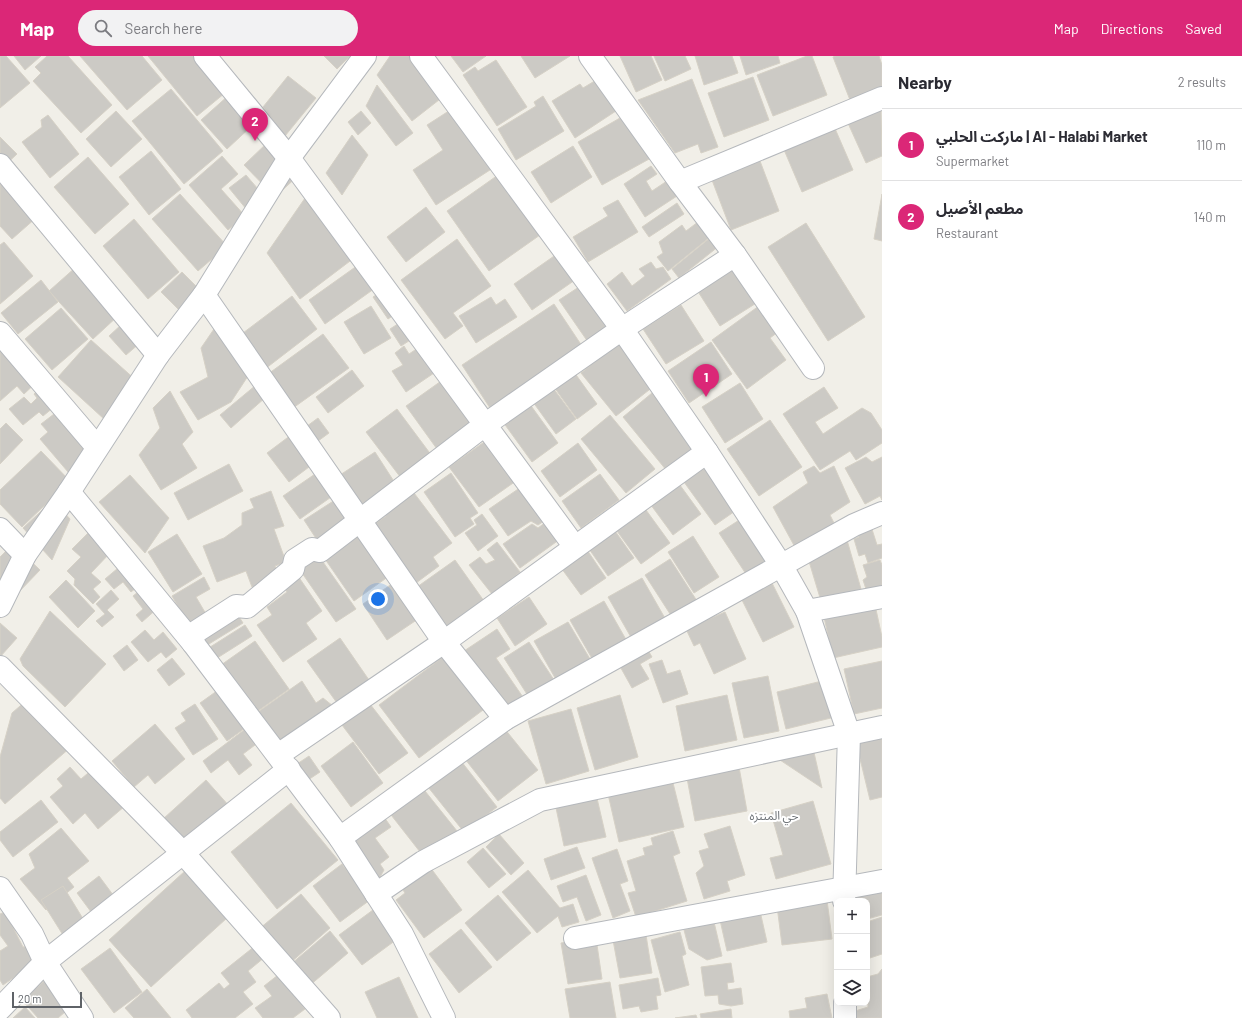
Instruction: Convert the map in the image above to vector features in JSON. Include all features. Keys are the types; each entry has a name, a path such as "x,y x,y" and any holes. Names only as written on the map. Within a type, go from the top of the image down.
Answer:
{"street":[{"path":"205,56 289,158 575,547"},
{"path":"0,606 25,555 69,492 158,355 204,295 289,158 365,56"},
{"path":"421,56 622,329 707,452 781,565 807,612 849,734 843,894"},
{"path":"590,56 680,182 735,255 814,368"},
{"path":"680,182 882,98"},
{"path":"0,165 158,355"},
{"path":"193,643 194,633 236,606 247,607 293,569 295,560 312,549 320,551 486,424 622,329 735,255"},
{"path":"204,295 444,642 505,719"},
{"path":"0,333 97,447"},
{"path":"0,1009 45,962 184,854 283,762 444,642 707,452"},
{"path":"69,492 193,643 340,838 402,934 444,1018"},
{"path":"340,838 505,719 854,525 882,513"},
{"path":"0,529 25,555"},
{"path":"807,612 882,597"},
{"path":"0,667 184,854 330,1018"},
{"path":"376,894 423,862 540,800 882,727"},
{"path":"575,938 843,894 882,881"},
{"path":"0,888 32,934 45,962 82,1018"},
{"path":"845,1006 845,1018"}],"building":[{"path":"0,56 6,56 30,83 0,108"},
{"path":"14,56 41,56 25,70"},
{"path":"47,56 68,56 112,105 81,133 33,81 41,73 35,67"},
{"path":"80,56 142,56 162,80 127,110"},
{"path":"148,56 195,56 225,93 197,116"},
{"path":"324,56 350,56 337,69"},
{"path":"390,56 413,56 444,96 412,121 377,75"},
{"path":"451,56 486,56 463,72"},
{"path":"521,56 570,56 535,78"},
{"path":"620,56 651,56 662,80 636,92"},
{"path":"654,56 685,56 691,69 665,81"},
{"path":"695,56 732,56 738,73 704,85"},
{"path":"740,56 778,56 780,63 746,75"},
{"path":"807,56 812,56 827,95 773,116 757,75"},
{"path":"879,56 882,65 882,91 852,105 833,57"},
{"path":"496,60 527,107 497,126 463,75 475,67 478,71"},
{"path":"288,76 316,98 285,136 263,107"},
{"path":"603,76 622,107 575,138 552,101 580,84 583,88"},
{"path":"753,77 769,120 724,137 708,93"},
{"path":"692,79 718,147 701,153 698,144 675,153 638,100"},
{"path":"377,85 413,133 396,146 366,106"},
{"path":"171,89 223,151 184,184 132,121"},
{"path":"229,95 255,123 227,149 201,120"},
{"path":"543,96 564,131 516,160 498,129 536,106 534,102"},
{"path":"455,107 493,168 436,205 413,170 443,150 427,125"},
{"path":"881,108 882,156 866,163 847,121"},
{"path":"116,111 142,139 111,167 86,139"},
{"path":"361,111 371,123 358,135 348,122"},
{"path":"627,114 651,158 602,185 578,142"},
{"path":"48,115 79,154 50,178 22,142 42,127 41,120"},
{"path":"833,124 853,170 802,192 782,145"},
{"path":"352,135 368,155 342,195 326,173"},
{"path":"0,137 17,154 0,170"},
{"path":"269,141 301,173 275,197 244,165"},
{"path":"573,146 592,177 551,203 531,172"},
{"path":"151,151 181,189 149,215 119,177"},
{"path":"222,156 238,174 221,189 245,216 228,230 189,185"},
{"path":"88,157 129,204 95,234 54,187"},
{"path":"760,161 779,211 731,230 712,180"},
{"path":"651,166 657,174 646,181 652,191 667,181 677,196 645,217 624,184"},
{"path":"12,172 45,210 12,239 0,226 0,183"},
{"path":"246,175 264,196 247,210 229,188"},
{"path":"498,175 540,235 489,271 447,211"},
{"path":"312,188 358,255 300,299 267,253"},
{"path":"180,194 227,246 198,271 152,219"},
{"path":"882,194 882,241 874,239"},
{"path":"618,200 638,232 588,262 573,237 608,216 603,208"},
{"path":"677,203 684,214 649,237 642,227"},
{"path":"426,207 445,232 406,262 387,237"},
{"path":"134,219 179,272 148,299 103,246"},
{"path":"698,222 710,237 668,271 657,257 663,253 659,242 682,225 686,231"},
{"path":"806,223 865,317 828,341 768,247"},
{"path":"711,237 719,246 679,278 672,269"},
{"path":"457,239 491,286 453,313 463,326 445,339 401,280"},
{"path":"4,242 33,276 0,304 0,245"},
{"path":"557,254 575,280 532,310 514,284"},
{"path":"651,262 656,269 663,267 671,279 627,311 607,284 622,272 632,286 645,276 639,269"},
{"path":"361,263 378,286 325,324 309,300"},
{"path":"735,266 758,302 720,326 697,290"},
{"path":"76,267 119,315 93,339 49,291"},
{"path":"182,272 197,287 182,313 161,292"},
{"path":"41,280 58,302 18,334 1,313"},
{"path":"582,285 611,326 588,342 559,300"},
{"path":"385,289 400,311 388,319 373,297"},
{"path":"292,296 317,329 265,369 239,336"},
{"path":"491,297 496,305 505,299 517,317 476,343 459,316"},
{"path":"763,303 782,329 770,338 786,360 747,389 712,340"},
{"path":"554,304 582,346 490,408 462,365"},
{"path":"681,305 704,341 666,364 643,329"},
{"path":"371,306 391,338 364,354 344,322"},
{"path":"61,308 88,339 52,370 25,339"},
{"path":"404,320 415,337 401,346 390,329"},
{"path":"122,324 140,343 126,355 109,336"},
{"path":"214,329 248,376 231,402 198,420 180,392 208,377 201,348"},
{"path":"323,334 349,368 293,408 268,374"},
{"path":"0,336 40,379 24,394 17,386 0,401"},
{"path":"91,340 138,382 104,419 58,377"},
{"path":"619,342 654,386 616,416 581,373"},
{"path":"711,342 732,374 689,403 668,371"},
{"path":"404,346 409,354 421,346 437,371 406,392 392,371 403,365 395,353"},
{"path":"352,370 364,386 328,413 316,397"},
{"path":"574,372 597,404 577,419 554,387"},
{"path":"444,379 475,423 437,449 406,406"},
{"path":"740,383 763,419 725,443 702,407"},
{"path":"256,385 266,397 231,428 220,415"},
{"path":"44,386 59,403 43,416 39,412 23,425 9,409 24,397 31,404 37,398 34,394"},
{"path":"824,387 838,408 815,422 823,434 862,408 871,413 882,430 882,443 856,460 850,451 820,470 783,414"},
{"path":"553,388 576,419 556,434 533,402"},
{"path":"170,391 193,432 182,444 197,468 161,490 139,455 160,428 153,408"},
{"path":"652,393 696,446 667,471 623,417"},
{"path":"529,403 558,443 532,462 503,422"},
{"path":"397,409 432,456 401,478 366,432"},
{"path":"54,414 66,428 73,421 103,454 74,479 40,439 48,432 41,424"},
{"path":"610,415 655,469 626,493 581,439"},
{"path":"318,418 329,433 314,444 303,429"},
{"path":"770,420 802,467 759,496 727,449"},
{"path":"6,423 23,440 0,464 0,429"},
{"path":"291,435 313,464 289,482 267,453"},
{"path":"487,440 516,481 479,507 449,467"},
{"path":"578,443 597,470 560,497 541,471"},
{"path":"41,451 70,481 22,527 0,504 0,490"},
{"path":"375,452 395,483 361,506 340,475"},
{"path":"866,457 872,462 882,457 882,500 880,496 865,504 845,468"},
{"path":"229,464 243,491 188,520 174,493"},
{"path":"708,466 738,509 715,525 684,482"},
{"path":"814,466 820,473 834,466 850,502 830,515 836,527 796,549 773,507 808,483 803,472"},
{"path":"318,472 334,495 300,519 283,496"},
{"path":"451,473 478,513 470,518 474,524 455,537 424,492"},
{"path":"600,474 619,500 581,528 562,501"},
{"path":"130,475 169,518 145,553 99,502"},
{"path":"677,481 701,514 673,535 648,501"},
{"path":"524,485 547,519 538,525 531,521 508,536 489,509"},
{"path":"411,489 452,543 433,557 439,566 416,583 373,525 386,516 384,510"},
{"path":"271,491 284,526 274,529 286,562 275,566 279,577 252,587 246,571 217,582 203,546 224,538 242,525 242,513 254,508 250,499"},
{"path":"338,498 353,521 319,543 304,520"},
{"path":"53,500 70,519 52,560 23,528"},
{"path":"646,510 670,543 641,564 617,531"},
{"path":"482,514 498,536 478,551 465,533 477,525 474,520"},
{"path":"744,517 771,558 746,574 719,533"},
{"path":"550,519 563,537 520,568 503,544 532,524 538,528"},
{"path":"870,523 877,545 882,544 882,558 868,563 865,554 859,556 854,539 859,537 856,527"},
{"path":"613,528 634,558 608,576 587,546"},
{"path":"90,531 111,552 91,573 101,582 93,589 100,597 93,604 74,585 75,579 67,571 81,557 72,549"},
{"path":"362,533 392,574 354,601 325,559"},
{"path":"177,534 202,574 173,592 148,552"},
{"path":"693,536 719,577 694,593 668,552"},
{"path":"847,540 861,589 821,601 808,558"},
{"path":"497,542 520,572 492,594 469,565 480,557 486,564 495,560 487,550"},
{"path":"13,544 40,570 16,595 0,579 0,557"},
{"path":"585,547 606,578 581,595 559,565"},
{"path":"316,552 356,609 336,622 302,573 299,563"},
{"path":"670,559 697,601 672,617 645,575"},
{"path":"455,560 484,601 447,628 417,587"},
{"path":"880,560 882,565 882,594 869,598 863,580 867,577 863,565"},
{"path":"124,563 141,584 131,592 123,582 114,589 105,579"},
{"path":"298,576 322,611 306,623 317,639 283,662 257,625 272,615 267,607 287,592 283,586"},
{"path":"204,577 210,589 196,597 206,614 188,624 172,596"},
{"path":"642,578 666,620 632,639 608,597"},
{"path":"66,580 95,611 78,628 49,597"},
{"path":"396,581 421,617 387,640 363,604"},
{"path":"772,583 794,627 763,642 741,598"},
{"path":"143,588 159,607 142,622 136,615 143,609 133,596"},
{"path":"111,590 119,599 107,610 114,617 102,627 96,621 105,614 96,604"},
{"path":"529,597 547,624 515,646 497,618"},
{"path":"604,601 628,643 594,662 570,620"},
{"path":"875,605 882,637 882,647 833,658 824,617"},
{"path":"50,611 106,664 65,707 23,666 20,659"},
{"path":"236,612 243,623 204,647 198,636"},
{"path":"725,612 746,659 714,674 700,643 694,646 686,629"},
{"path":"568,622 593,664 558,683 534,641"},
{"path":"0,623 17,638 0,657"},
{"path":"245,625 252,636 214,660 207,649"},
{"path":"497,629 510,649 496,658 525,700 506,713 464,651"},
{"path":"145,630 154,640 163,632 177,649 166,658 161,652 148,662 131,642"},
{"path":"340,638 369,680 337,703 307,661"},
{"path":"255,641 289,689 255,713 221,665"},
{"path":"529,642 556,683 530,699 504,658"},
{"path":"127,645 138,660 124,671 113,656"},
{"path":"645,645 652,657 640,664 649,679 632,688 617,661"},
{"path":"447,654 487,707 419,758 379,705"},
{"path":"172,658 185,674 169,686 157,670"},
{"path":"662,660 667,674 680,670 688,694 663,703 649,664"},
{"path":"882,661 882,708 854,714 844,669"},
{"path":"768,676 779,731 744,738 732,683"},
{"path":"826,680 835,717 786,729 777,692"},
{"path":"302,681 316,703 323,698 333,706 277,745 255,714"},
{"path":"221,688 248,726 227,741 200,703"},
{"path":"35,693 78,741 5,804 0,798 0,757 12,713"},
{"path":"620,695 638,757 595,770 577,708"},
{"path":"727,695 737,740 685,751 676,706"},
{"path":"195,704 218,739 193,755 175,728 186,721 181,713"},
{"path":"370,704 408,753 379,774 342,725"},
{"path":"571,709 589,771 546,784 528,721"},
{"path":"155,724 185,759 155,784 148,775 134,787 112,761"},
{"path":"504,728 538,770 498,801 465,759"},
{"path":"244,730 255,745 243,754 252,765 239,775 228,760 211,773 203,761"},
{"path":"882,736 882,797 870,800 856,742"},
{"path":"353,742 383,783 351,807 321,766"},
{"path":"813,748 822,788 774,756"},
{"path":"309,756 320,772 305,782 294,766"},
{"path":"461,761 497,807 464,832 428,787"},
{"path":"100,763 132,800 98,829 85,813 73,824 50,797 63,786 57,779 70,767 81,779"},
{"path":"739,767 747,811 695,821 687,778"},
{"path":"672,779 684,827 619,842 608,794"},
{"path":"206,780 238,816 196,854 163,819"},
{"path":"421,786 457,831 424,857 388,811"},
{"path":"596,794 606,837 564,846 555,803"},
{"path":"41,800 58,822 13,857 0,840 0,832"},
{"path":"813,801 831,864 776,879 770,858 783,855 771,813"},
{"path":"291,803 338,860 277,909 231,852"},
{"path":"382,814 391,827 375,838 389,857 380,864 384,870 376,884 345,841"},
{"path":"730,826 745,875 727,881 730,891 704,899 696,873 704,866 699,851 709,848 704,834"},
{"path":"61,828 89,861 67,878 74,887 46,910 20,879 35,868 29,854"},
{"path":"673,831 680,853 673,856 687,901 636,917 628,893 636,891 627,861 645,855 643,848 653,845 651,838"},
{"path":"499,834 524,863 511,875 486,847"},
{"path":"577,847 585,868 551,880 544,859"},
{"path":"483,848 506,874 489,888 467,862"},
{"path":"617,849 628,881 620,884 630,911 613,918 592,858"},
{"path":"427,863 462,910 424,938 396,900 405,893 399,884"},
{"path":"342,864 370,900 340,922 313,886"},
{"path":"528,870 560,908 573,904 579,922 562,927 558,916 537,933 502,892"},
{"path":"185,871 227,918 151,987 109,940"},
{"path":"586,875 601,915 586,921 577,897 563,902 557,886"},
{"path":"99,876 125,911 103,928 77,893"},
{"path":"882,885 882,915 870,918 870,898 851,898 850,894"},
{"path":"63,886 85,922 63,935 41,900"},
{"path":"301,894 330,928 289,964 259,929"},
{"path":"498,895 531,933 497,961 465,923"},
{"path":"827,900 832,939 782,945 777,906"},
{"path":"377,907 400,937 362,965 339,935"},
{"path":"760,911 767,942 727,951 720,920"},
{"path":"5,912 23,947 33,946 36,962 3,985 0,980 0,951 8,946 0,935 0,914"},
{"path":"882,917 882,954 870,958 870,934 870,921"},
{"path":"714,922 722,956 707,960 689,949 684,930"},
{"path":"461,929 492,967 459,993 429,954"},
{"path":"330,931 348,953 309,986 291,964"},
{"path":"680,932 686,954 682,956 689,985 665,992 651,940"},
{"path":"646,935 652,973 620,978 613,940"},
{"path":"596,938 602,979 568,984 561,943"},
{"path":"255,946 265,957 248,971 256,982 243,992 253,1004 235,1018 192,1018 186,1010 219,983 224,989 230,984 221,973"},
{"path":"110,948 142,992 114,1013 81,969"},
{"path":"731,963 734,982 727,983 728,990 741,988 743,1004 731,1006 719,1004 718,995 705,996 701,967"},
{"path":"882,969 882,1018 853,1018 852,1012 870,1006 870,976 878,974"},
{"path":"278,975 305,1009 293,1018 263,1018 255,1008 272,996 264,986"},
{"path":"399,977 418,1018 377,1018 365,992"},
{"path":"48,978 72,1006 58,1018 38,1018 22,1000"},
{"path":"658,978 661,995 656,996 658,1009 641,1012 639,1006 623,1009 619,985"},
{"path":"610,982 616,1018 570,1018 565,989"},
{"path":"147,989 171,1018 134,1018 125,1008"},
{"path":"827,994 832,1018 790,1018 789,1011 807,1008 805,998"},
{"path":"25,1007 35,1018 13,1018"},
{"path":"731,1009 732,1018 701,1018 700,1014"},
{"path":"696,1015 697,1018 675,1018"}],"place":[{"name":"مطعم الأصيل","path":"255,141"},
{"name":"ماركت الحلبي | Al - Halabi Market","path":"706,397"}],"district":[{"name":"حي المنتزه","path":"774,816"}]}
